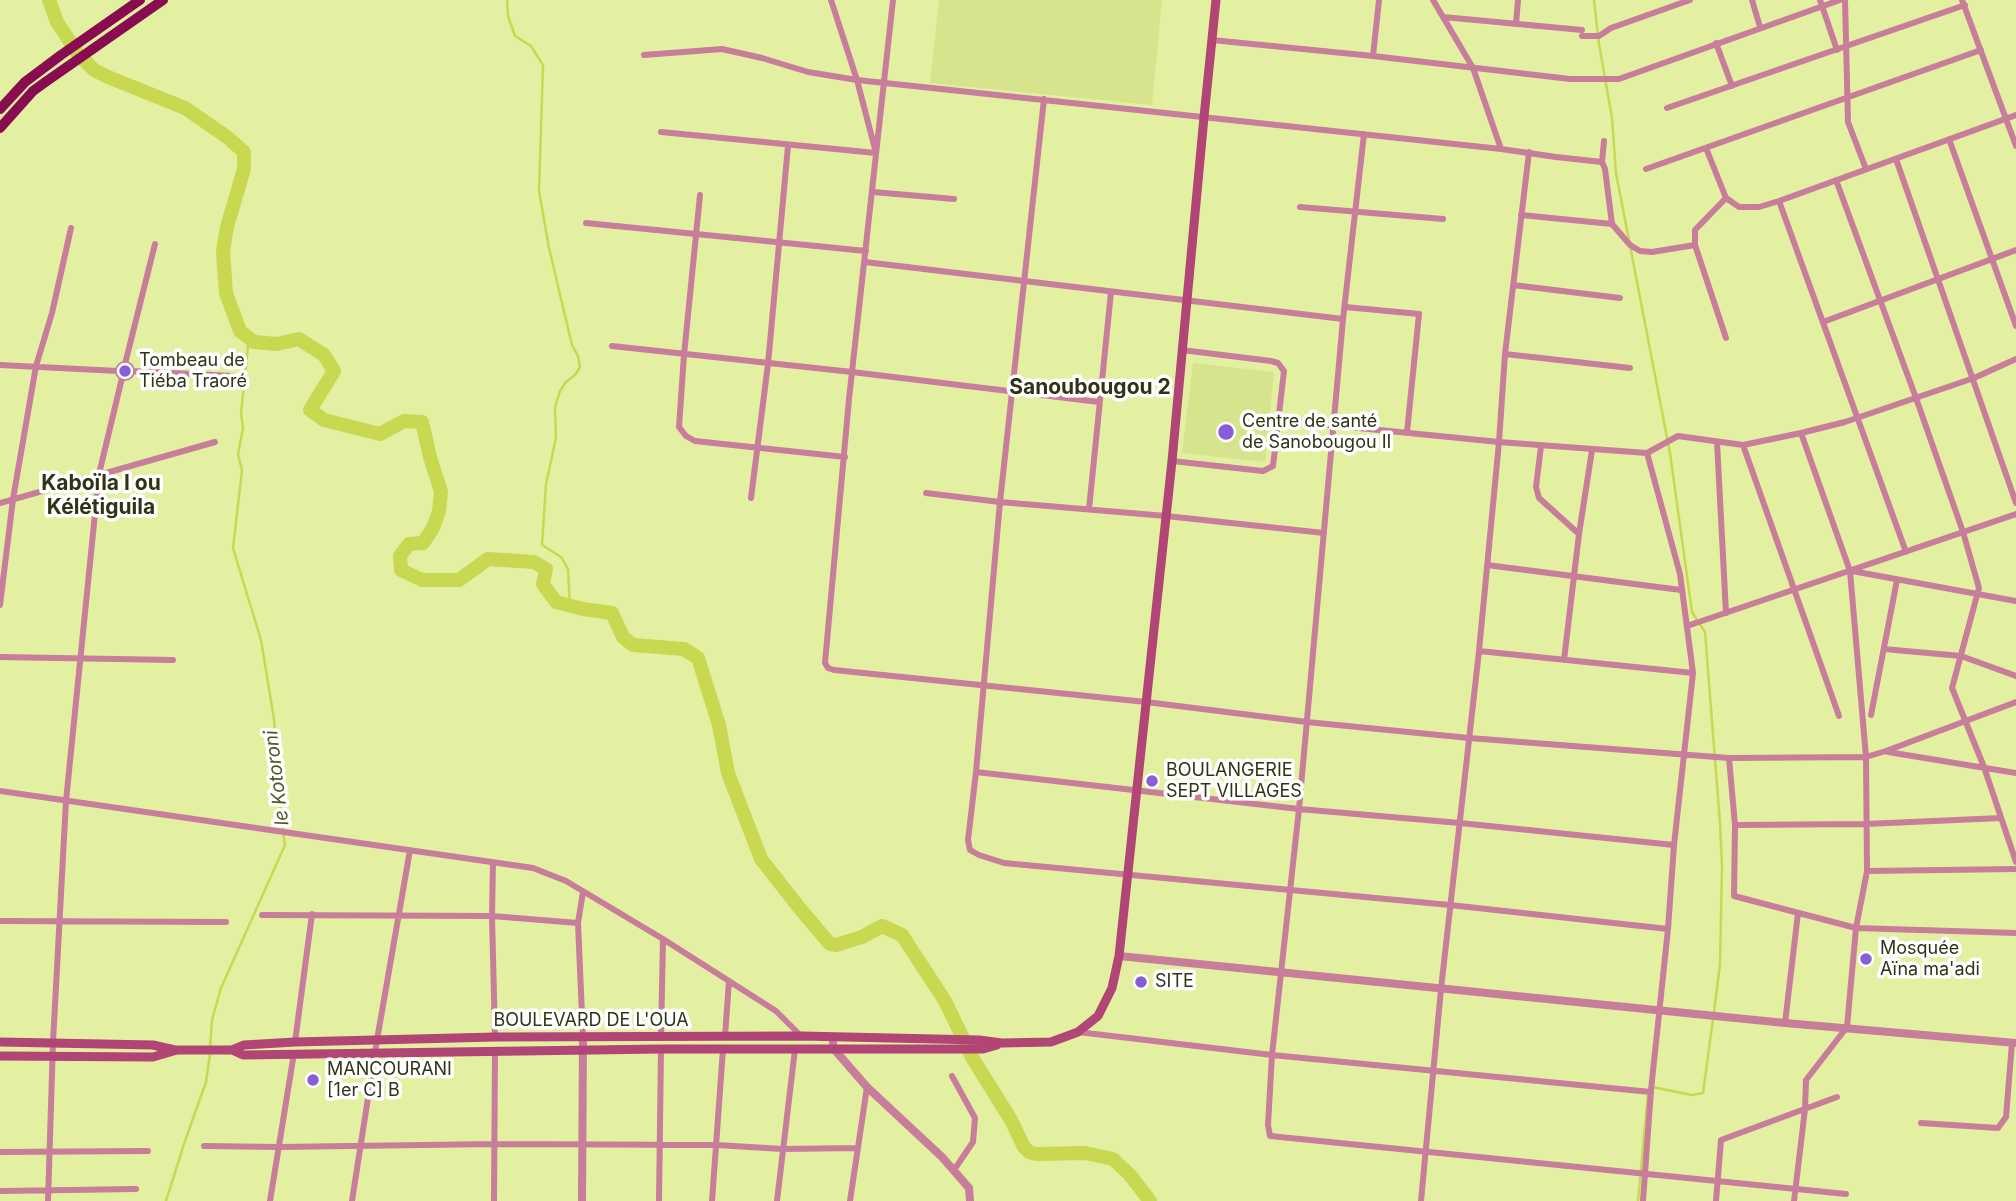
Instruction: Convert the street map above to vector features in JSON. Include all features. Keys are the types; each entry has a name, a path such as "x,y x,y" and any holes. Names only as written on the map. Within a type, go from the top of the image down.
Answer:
{"highway":[{"path":"0,109 25,82 140,0"},
{"path":"0,128 33,91 163,0"}],"main road":[{"path":"0,1042 153,1045 177,1050 232,1050 243,1055 795,1049 1051,1042 1079,1032 1098,1016 1112,988 1119,956 1172,461 1216,0"},
{"name":"BOULEVARD DE L'OUA","path":"232,1050 244,1045 295,1042 495,1037 833,1037 954,1044"},
{"path":"0,1056 153,1057 177,1050"}],"street":[{"path":"831,0 857,80 876,153"},
{"path":"893,0 852,372 825,663 828,668 1307,722 1469,738 1729,758 1866,757 2016,702"},
{"path":"1373,56 1379,0"},
{"path":"1433,0 1473,68 1501,149"},
{"path":"1516,24 1518,0"},
{"path":"1443,18 1516,24 1599,36 1611,28 1690,0"},
{"path":"1752,0 1760,27"},
{"path":"1212,40 1570,79 1619,79 1821,3 1842,0 1849,122 1866,169"},
{"path":"1821,3 1837,50"},
{"path":"1667,108 1846,47 1964,3 2016,146"},
{"path":"1716,43 1732,86"},
{"path":"644,55 723,49 808,72 857,80 1602,162"},
{"path":"1646,169 1981,50"},
{"path":"1044,99 1000,502 968,840 970,850 979,856 1004,863 1450,905 1668,929"},
{"path":"1706,148 1726,198 1739,207 1759,207 2016,115"},
{"path":"661,132 876,153"},
{"path":"1364,134 1343,319 1307,722 1272,1055 1268,1125 1270,1136 1846,1194"},
{"path":"1949,139 2016,326"},
{"path":"1604,141 1602,162 1612,224 1630,245 1640,251 1652,252 1695,245"},
{"path":"751,498 768,364 788,146"},
{"path":"1420,1201 1479,651 1505,354 1529,152"},
{"path":"1896,159 2016,503"},
{"path":"1836,180 1916,398 1963,533 1979,588 1952,688 1984,767 2016,862"},
{"path":"873,192 954,200"},
{"path":"700,195 679,427 686,436 695,441 845,457"},
{"path":"1726,198 1695,230 1695,245 1726,338"},
{"path":"1779,201 1906,552"},
{"path":"1300,207 1443,219"},
{"path":"1521,215 1612,224"},
{"path":"586,223 866,251"},
{"path":"0,605 13,499 36,366 52,313 71,228"},
{"path":"48,1201 66,801 99,474 120,366 125,364 155,244"},
{"path":"1823,322 2016,250"},
{"path":"864,262 1343,319"},
{"path":"1513,285 1620,298"},
{"path":"1089,509 1111,292"},
{"path":"1345,307 1419,314 1407,432"},
{"path":"612,346 1099,402"},
{"path":"1172,461 1263,471 1273,466 1284,371 1278,363 1182,350"},
{"path":"1505,354 1630,368"},
{"path":"1279,420 1541,446 1647,453 1678,436 1743,445 1801,433 1916,398 1974,378 2016,359"},
{"path":"125,364 131,367 132,371"},
{"path":"0,365 36,366 129,377 132,371"},
{"path":"132,371 233,376"},
{"path":"1794,1201 1806,1080 1847,1027 1856,928 1867,871 1866,757 1850,571 1801,433"},
{"path":"0,503 215,442"},
{"path":"1717,442 1726,613"},
{"path":"1743,445 1839,716"},
{"path":"1541,446 1536,487 1539,498 1579,534"},
{"path":"1564,660 1592,450"},
{"path":"1643,1201 1642,1173 1693,673 1680,574 1647,453"},
{"path":"926,493 1324,533"},
{"path":"1687,626 2016,514"},
{"path":"1487,565 1681,590"},
{"path":"1850,571 2016,601"},
{"path":"1871,715 1897,580"},
{"path":"1884,649 1961,656 2016,676"},
{"path":"1479,651 1693,673"},
{"path":"0,657 173,660"},
{"path":"1886,751 2016,773"},
{"path":"1729,758 1735,825 1734,896 1856,928 2016,933"},
{"path":"976,772 1298,809 1460,822 1674,845"},
{"path":"0,791 533,868 566,881 663,939 776,1011 802,1037"},
{"path":"1735,825 1866,824 2001,818"},
{"path":"352,1201 410,850"},
{"path":"493,862 495,1037"},
{"path":"1867,871 2016,869"},
{"path":"582,1201 583,1038 578,923 583,892"},
{"path":"1785,1023 1798,913"},
{"path":"295,1042 312,914"},
{"path":"262,915 492,916 578,923"},
{"path":"0,920 226,922"},
{"path":"661,1037 663,939"},
{"path":"1119,956 1785,1023 2014,1043 2006,1117 1998,1128 1922,1123"},
{"path":"725,1036 729,981"},
{"path":"1079,1032 1272,1055 1650,1090"},
{"path":"833,1037 832,1048 867,1087 954,1170 969,1188 970,1201"},
{"path":"659,1201 661,1049"},
{"path":"712,1201 723,1049"},
{"path":"777,1201 795,1049"},
{"path":"494,1201 495,1051"},
{"path":"270,1201 294,1053"},
{"path":"951,1076 975,1118 973,1142 954,1170"},
{"path":"850,1201 867,1087"},
{"path":"1716,1201 1721,1140 1837,1097"},
{"path":"204,1146 494,1144 857,1148"},
{"path":"0,1152 148,1151"},
{"path":"0,1191 136,1189"}],"shaded area":[{"path":"939,0 1162,0 1152,105 930,83"},
{"name":"Centre de santé de Sanobougou II","path":"1193,363 1274,372 1265,462 1182,453"}],"waterway":[{"path":"49,0 57,22 78,54 94,70 185,108 244,152 244,169 223,251 226,293 240,331 254,342 277,344 299,339 324,355 334,371 310,410 324,420 380,434 404,421 422,422 441,492 439,511 433,528 423,543 409,544 400,556 401,570 422,580 459,580 488,559 534,562 546,569 543,584 556,602 612,613 623,637 633,645 684,649 698,658 719,725 728,773 761,859 801,910 830,944 836,945 862,937 882,926 902,935 945,1001 973,1059 1011,1120 1024,1147 1036,1154 1085,1153 1113,1159 1130,1175 1150,1201"},
{"path":"507,0 508,16 515,36 531,46 543,65 539,191 549,248 572,345 580,367 560,391 555,407 556,438 546,484 542,545 561,557 568,569 570,606"},
{"path":"1594,0 1612,118 1616,173 1670,453 1692,612 1705,632 1722,866 1720,964 1714,1012"},
{"name":"le Kotoroni","path":"210,1047 212,1020 221,988 285,845 274,719 261,640 233,548 242,470 238,454 243,428 241,413 249,337"},
{"path":"1652,1087 1692,1095 1703,1093 1713,1019"},
{"name":"le Kotoroni","path":"166,1201 206,1082 210,1054"},
{"path":"1638,1201 1648,1093"}],"place":[{"name":"Tombeau de Tiéba Traoré","path":"125,371"},
{"name":"Centre de santé de Sanobougou II","path":"1226,432"},
{"name":"BOULANGERIE SEPT VILLAGES","path":"1152,781"},
{"name":"Mosquée Aïna ma'adi","path":"1866,959"},
{"name":"SITE","path":"1141,982"},
{"name":"MANCOURANI [1er C] B","path":"313,1080"}],"district":[{"name":"Sanoubougou 2","path":"1090,388"},
{"name":"Kaboïla I ou Kélétiguila","path":"101,496"}]}
